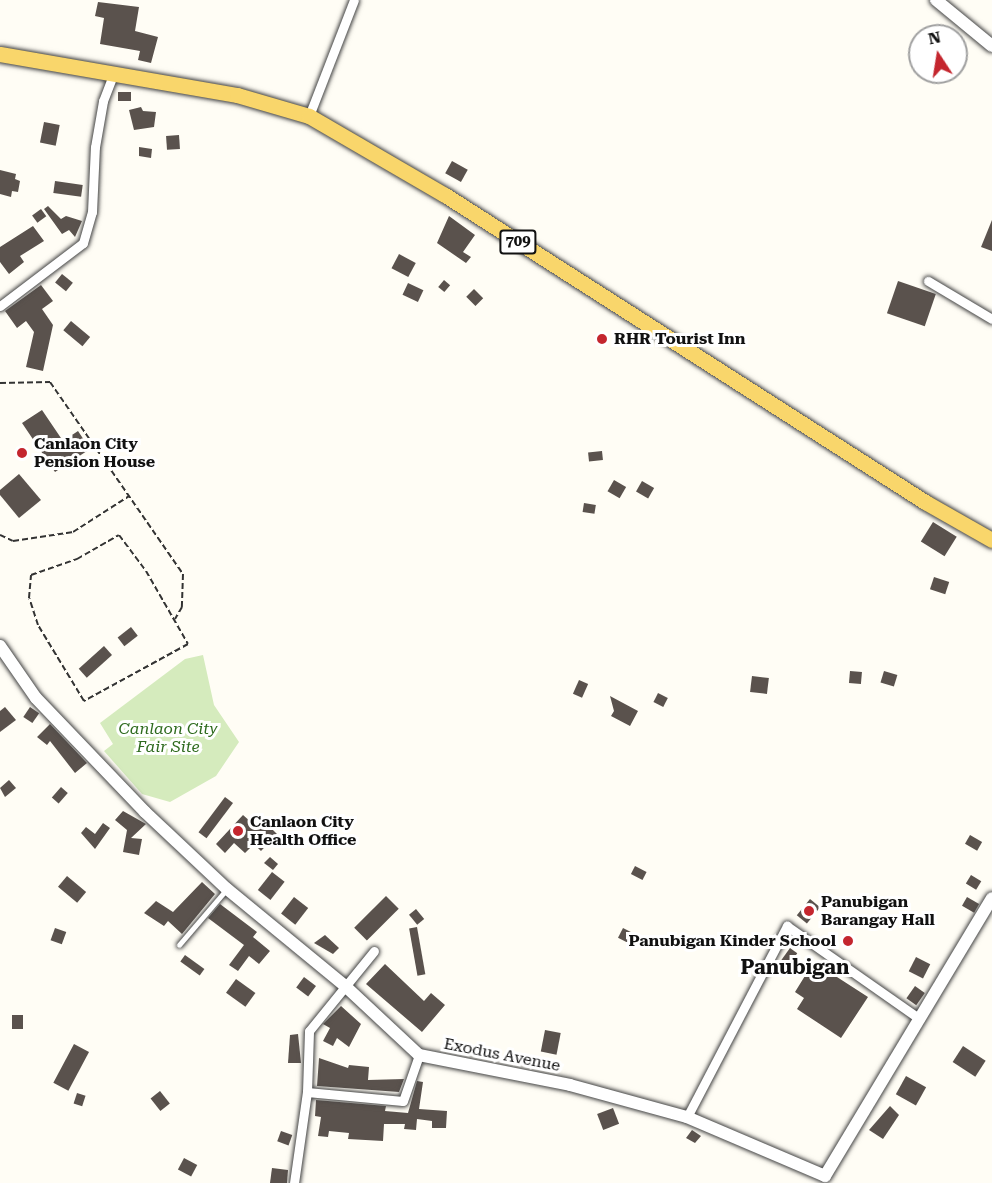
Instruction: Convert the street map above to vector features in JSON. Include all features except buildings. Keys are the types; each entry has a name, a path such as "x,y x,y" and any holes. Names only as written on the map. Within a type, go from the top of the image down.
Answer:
{"main road":[{"name":"709","path":"0,54 237,95 309,116 445,195 925,502 992,540"}],"street":[{"path":"309,116 354,0"},
{"path":"936,0 992,46"},
{"path":"0,306 83,243 92,212 95,147 101,113 114,72"},
{"path":"928,281 992,319"},
{"name":"Exodus Avenue","path":"0,646 36,698 145,812 227,889 344,985 419,1055 570,1085 687,1117 823,1180 992,898"},
{"path":"687,1117 787,926 920,1019"},
{"path":"294,1183 308,1092 309,1031 344,985 374,951"},
{"path":"308,1092 403,1101 419,1055"}],"lane":[{"path":"179,945 227,889"}],"path":[{"path":"0,383 50,382 183,574 182,607 175,619"},
{"path":"0,535 13,541 73,532 129,496"},
{"path":"119,535 175,619 188,644 84,701 38,625 29,598 31,574 77,559 119,535"}],"green space":[{"name":"Canlaon City Fair Site","path":"203,655 214,705 239,742 216,776 170,802 142,794 104,751 113,744 100,723 185,659"}],"place":[{"name":"RHR Tourist Inn","path":"602,339"},
{"name":"Canlaon City Pension House","path":"22,453"},
{"name":"Canlaon City Health Office","path":"238,831"},
{"name":"Panubigan Barangay Hall","path":"809,911"},
{"name":"Panubigan Kinder School","path":"848,941"}],"district":[{"name":"Panubigan","path":"795,967"}]}
